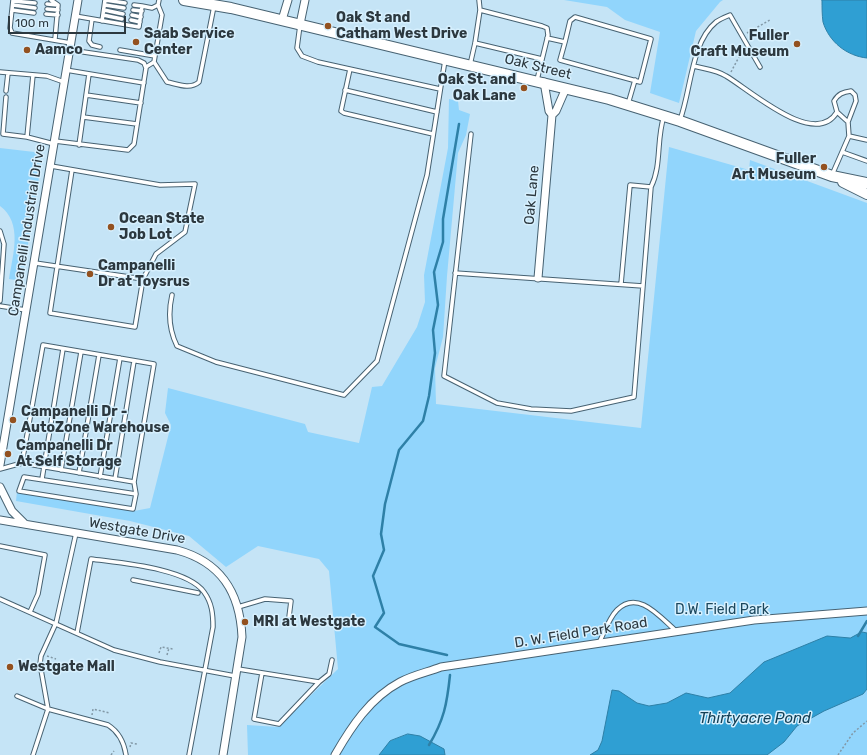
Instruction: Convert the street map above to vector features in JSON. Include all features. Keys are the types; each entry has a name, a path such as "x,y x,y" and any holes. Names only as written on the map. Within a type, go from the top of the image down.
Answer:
{"main road":[{"name":"Oak Street","path":"184,0 214,2 231,8 566,88 664,115 832,176 867,194"},
{"name":"Oak Street","path":"832,176 867,183"}],"street":[{"name":"Campanelli Industrial Drive","path":"0,465 4,423 27,310 78,0"},
{"path":"282,20 288,0"},
{"path":"300,24 305,0"},
{"name":"Oak Lane","path":"538,278 552,115 549,111 540,82"},
{"name":"Oak Lane","path":"552,115 556,111 566,88"},
{"path":"0,487 12,511 26,524"},
{"name":"Westgate Drive","path":"0,520 177,550 201,559 221,575 228,584 238,607 242,636 223,755"},
{"name":"D. W. Field Park Road","path":"335,755 347,734 372,702 400,682 441,667 677,631 789,616 865,611"}],"lane":[{"path":"6,98 3,134 55,143 128,150 134,144 146,67 144,63 138,60 70,46 55,39 12,33 10,28 13,0 35,3"},
{"path":"51,0 58,5"},
{"path":"102,21 106,0 125,3"},
{"path":"159,0 158,5 162,14 154,62 167,82 189,86 199,82 214,2"},
{"path":"470,65 480,10 479,0"},
{"path":"47,4 58,5"},
{"path":"55,39 58,5"},
{"path":"105,5 124,8"},
{"path":"134,5 152,8 158,5"},
{"path":"12,10 35,10 13,6"},
{"path":"75,16 139,27 142,6"},
{"path":"47,9 58,10"},
{"path":"104,10 123,14"},
{"path":"133,10 142,11"},
{"path":"480,10 542,26 548,31 542,59 540,82"},
{"path":"46,14 58,15"},
{"path":"103,15 122,18"},
{"path":"132,15 141,17"},
{"path":"680,121 686,105 697,52 705,34 716,22 730,15 760,67"},
{"path":"575,17 651,39 640,82 560,60 565,42 570,21 575,17"},
{"path":"92,19 89,41 92,45 100,47"},
{"path":"131,20 140,22"},
{"path":"300,24 297,48 302,56 318,62 440,89"},
{"path":"547,38 565,42"},
{"path":"475,43 542,59"},
{"path":"120,50 155,56"},
{"path":"172,295 170,332 176,346 216,362 344,394 377,361 427,175 445,59"},
{"path":"146,67 154,62"},
{"path":"694,66 726,75 777,111 804,122 826,124 831,121 837,112"},
{"path":"350,69 341,108 344,113 433,134"},
{"path":"66,70 144,83"},
{"path":"0,72 47,76 64,82"},
{"path":"6,91 8,73"},
{"path":"79,145 89,74"},
{"path":"27,137 33,75"},
{"path":"628,105 635,80"},
{"path":"345,90 437,112"},
{"path":"832,176 850,136 848,122 856,102 855,95 851,91 837,96 834,101 837,112 848,122"},
{"path":"86,95 141,103"},
{"path":"471,134 444,376 498,403 531,409 571,411 634,397 651,187 657,176 661,125 664,115"},
{"path":"83,117 137,124"},
{"path":"850,136 867,140"},
{"path":"842,152 867,161"},
{"path":"51,166 160,185 195,184 185,232 156,254 143,279 135,327 50,313 56,266 72,170"},
{"path":"621,284 630,185 651,187"},
{"path":"0,233 4,244 0,301"},
{"path":"35,263 143,279"},
{"path":"455,273 643,286"},
{"path":"0,306 27,310"},
{"path":"22,463 43,345 154,364 134,482 136,494 133,510 19,491 24,477 136,494"},
{"path":"42,479 63,349"},
{"path":"61,470 81,352"},
{"path":"80,473 99,355"},
{"path":"100,477 120,358"},
{"path":"114,479 134,360"},
{"path":"0,469 22,463 134,482"},
{"path":"33,755 48,709 40,664 41,656 56,623 76,533"},
{"path":"0,546 45,555 38,594 30,612"},
{"path":"78,633 92,559 167,571 190,580 204,591 210,602 213,615 213,627 189,755"},
{"path":"133,580 198,593"},
{"path":"238,607 265,598 291,601 289,617"},
{"path":"0,599 114,650 160,662 206,670 262,673 318,682"},
{"path":"599,643 616,611 626,603 637,602 647,606 677,631"},
{"path":"262,673 254,720 280,724 318,682 329,674 332,660"},
{"path":"17,696 48,709 108,725 115,730 121,738 126,755"}],"path":[{"path":"742,36 770,20"},
{"path":"733,68 739,57 746,51"},
{"path":"159,653 161,646 173,649"},
{"path":"167,655 169,648"},
{"path":"47,656 56,659"},
{"path":"93,717 91,717 93,709 110,713"},
{"path":"838,755 852,733 867,721"},
{"path":"130,747 131,743 137,744"},
{"path":"111,755 114,752"}],"green space":[{"path":"564,0 723,0 696,31 679,103 650,93 660,32 625,20 607,7"},
{"name":"D.W. Field Park","path":"449,99 458,101 459,110 470,114 466,135 458,153 443,337 435,368 436,404 641,428 669,147 749,170 750,160 867,203 867,755 248,755 247,725 278,727 338,669 329,571 319,559 258,546 226,567 189,536 130,521 16,501 17,491 134,511 150,508 171,425 165,413 168,388 305,424 308,432 359,443 372,387 382,386 417,327 425,302 424,275 448,148"},
{"path":"0,148 43,153 22,281 9,279 15,240 12,221 0,206"}],"water":[{"path":"822,0 867,0 867,58 860,57 846,51 834,42 823,22"},
{"name":"Thirtyacre Pond","path":"862,632 867,633 867,689 863,694 824,711 797,726 784,742 767,755 590,755 598,750 602,741 612,690 619,691 637,703 649,706 667,703 686,693 708,698 730,693 764,662 827,636 850,638"},
{"path":"408,734 420,736 444,749 445,755 379,755 390,741"}],"waterway":[{"path":"447,655 399,644 375,627 384,613 373,576 384,550 381,534 385,504 399,450 423,421 429,396 435,353 433,330 438,305 434,272 443,242 443,219 459,124"},
{"path":"858,636 867,621"},
{"path":"429,745 444,712 448,695 450,675"}],"place":[{"name":"Oak St and Catham West Drive","path":"328,26"},
{"name":"Saab Service Center","path":"136,42"},
{"name":"Fuller Craft Museum","path":"797,44"},
{"name":"Aamco","path":"27,50"},
{"name":"Oak St. and Oak Lane","path":"524,88"},
{"name":"Fuller Art Museum","path":"824,167"},
{"name":"Ocean State Job Lot","path":"111,227"},
{"name":"Campanelli Dr at Toysrus","path":"90,274"},
{"name":"Campanelli Dr - AutoZone Warehouse","path":"13,420"},
{"name":"Campanelli Dr At Self Storage","path":"8,454"},
{"name":"MRI at Westgate","path":"245,622"},
{"name":"Westgate Mall","path":"10,667"}]}
